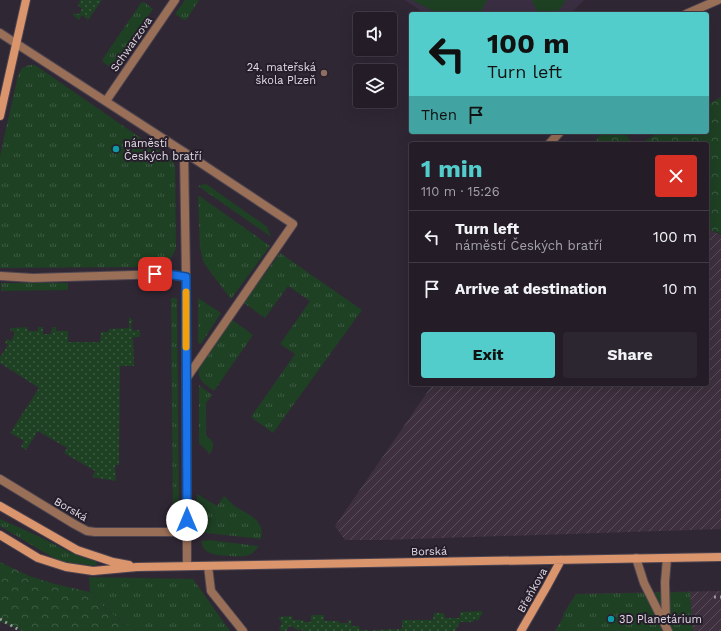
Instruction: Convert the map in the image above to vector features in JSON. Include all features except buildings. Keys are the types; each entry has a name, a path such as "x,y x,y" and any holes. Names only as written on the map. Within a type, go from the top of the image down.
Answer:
{"street":[{"path":"0,116 26,0"},
{"name":"Schwarzova","path":"106,101 175,0"},
{"path":"691,12 718,0"},
{"path":"0,33 293,224 186,379"},
{"path":"551,142 558,134"},
{"path":"184,152 187,566"},
{"path":"0,276 33,278 167,274 186,277"},
{"name":"Borská","path":"0,479 87,531 112,533 187,533"},
{"name":"Borská","path":"0,506 77,550 113,562 137,567"},
{"name":"Borská","path":"0,535 38,558 66,567 92,571 137,567 721,557"},
{"path":"636,558 644,583 668,630"},
{"path":"667,558 664,582 668,630"},
{"name":"Břeňkova","path":"521,631 561,560"},
{"path":"208,566 210,592 243,631"}],"shaded area":[{"path":"405,0 584,0 572,12 422,12"},
{"path":"709,230 721,235 721,529 345,540 335,526 432,386 709,386"},
{"path":"721,591 721,631 555,631 576,594"}],"green space":[{"path":"80,0 102,0 88,20 82,15 79,20 73,15 73,13 80,13 82,8 78,6"},
{"path":"185,0 199,0 187,19 184,20 175,14"},
{"path":"412,0 487,0 481,12 435,12"},
{"path":"532,0 566,0 557,12 537,12"},
{"path":"144,2 153,9 120,56 123,61 116,72 102,60 141,3"},
{"path":"29,65 35,65 171,159 175,166 176,248 173,255 167,262 156,267 0,268 0,156 18,75 22,68"},
{"path":"721,97 721,234 709,230 709,142 642,142 656,134 709,134 709,104"},
{"path":"600,134 626,134 632,142 594,142"},
{"path":"206,184 266,226 271,237 198,186"},
{"path":"198,195 270,246 231,299 203,261 200,248"},
{"path":"280,253 362,310 273,433 251,417 295,354 280,344 310,301 288,286 265,318 244,303"},
{"path":"1,283 68,283 68,290 1,291"},
{"path":"171,298 177,298 179,521 173,521"},
{"path":"198,298 221,313 201,344 198,343"},
{"path":"129,317 134,321 131,325 132,329 134,331 139,330 140,337 133,337 134,366 120,366 119,465 115,465 116,481 92,477 95,471 64,453 67,448 38,431 26,450 21,447 24,441 10,433 39,388 0,363 0,357 8,345 5,343 7,339 11,341 15,333 10,330 11,328 27,327 28,331 38,331 38,327 43,327 43,334 51,334 52,327 56,327 56,331 68,331 68,342 100,342 101,332 108,332 109,329 129,328"},
{"path":"231,319 253,335 214,391 201,381 199,374 200,365"},
{"path":"199,385 212,395 206,403 206,436 213,444 213,449 209,454 199,443"},
{"path":"197,494 217,506 224,496 233,505 249,514 258,522 262,532 261,539 204,532 198,523 197,518"},
{"path":"0,519 75,554 96,561 97,564 95,566 65,562 56,559 0,526"},
{"path":"209,540 259,546 246,556 220,555 208,552 202,546 201,541"},
{"path":"0,562 29,576 90,592 107,610 136,631 23,631 0,622"},
{"path":"89,577 193,579 230,631 136,631 107,610 90,592"},
{"path":"690,592 693,631 555,631 576,594"},
{"path":"460,612 483,612 478,621 475,619 473,622 460,622 455,631 373,631 402,629 402,620 433,620 434,613 444,613 445,618 460,618"},
{"path":"311,615 324,615 324,621 339,621 339,623 348,623 348,620 351,620 351,626 359,626 360,630 369,631 304,631 300,629 299,631 291,626 286,631 279,629 282,623 278,617 292,616 293,620 311,622"}],"railway":[{"path":"714,597 721,597"},
{"path":"0,619 21,631"}],"slow traffic":[{"path":"186,292 186,347"}],"place":[{"name":"24. mateřská škola Plzeň","path":"324,73"},
{"name":"náměstí Českých bratří","path":"116,149"},
{"name":"3D Planetárium","path":"611,619"}],"route":[{"path":"155,274 186,277 187,520"}]}
